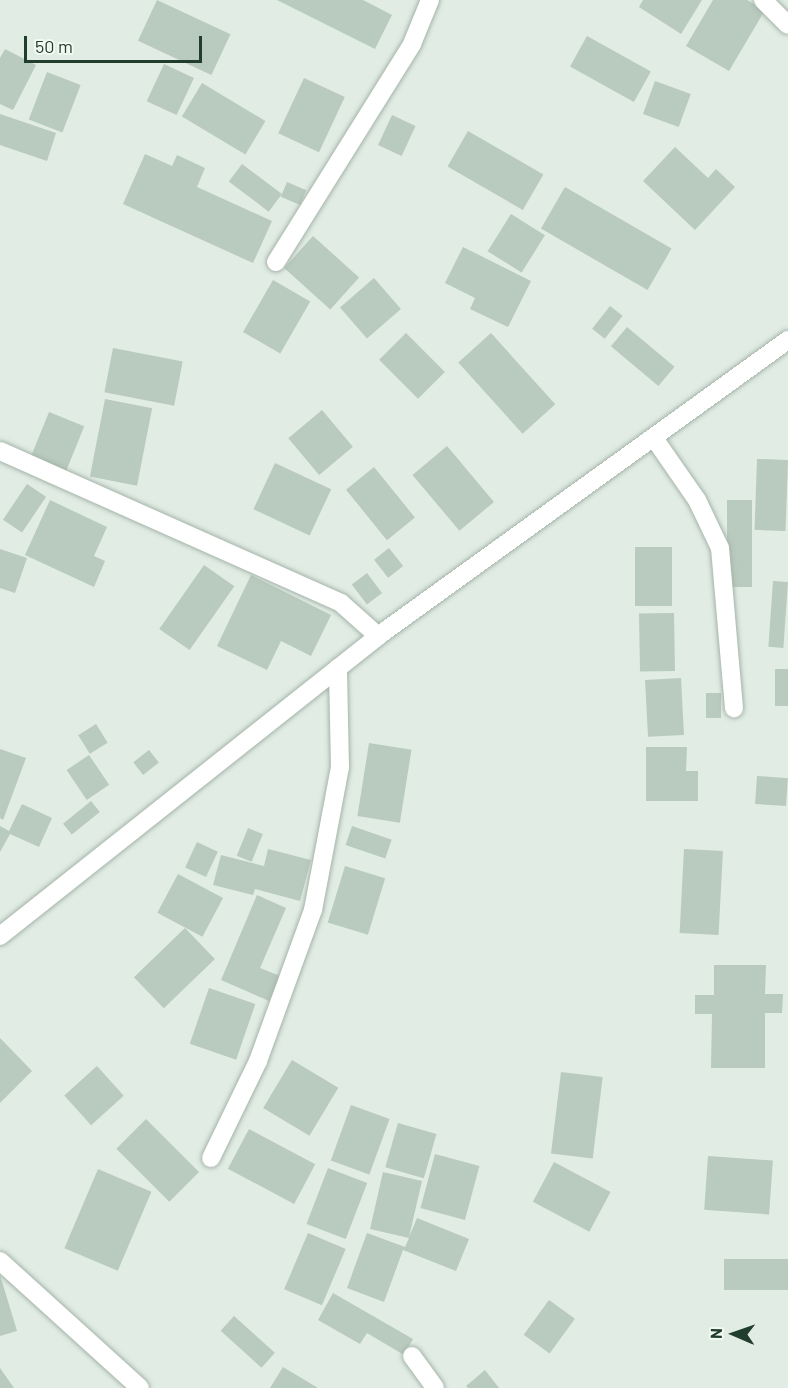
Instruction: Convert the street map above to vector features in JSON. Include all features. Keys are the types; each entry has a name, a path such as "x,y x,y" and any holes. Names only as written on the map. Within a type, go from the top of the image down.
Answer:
{"street":[{"path":"276,262 412,44 430,0"},
{"path":"763,0 788,26"},
{"path":"0,936 378,636 788,340"},
{"path":"654,438 697,500 720,548 734,708"},
{"path":"0,451 341,603 378,636"},
{"path":"211,1158 258,1061 313,910 340,767 338,668"},
{"path":"0,1261 140,1388"},
{"path":"412,1356 435,1388"}],"building":[{"path":"157,0 230,34 211,75 138,41"},
{"path":"277,0 363,0 392,15 375,49"},
{"path":"643,0 702,0 681,34 639,7"},
{"path":"713,0 747,0 765,10 729,71 686,46"},
{"path":"587,36 651,71 634,102 570,67"},
{"path":"5,49 36,65 13,110 0,104 0,58"},
{"path":"164,64 194,78 177,115 147,101"},
{"path":"47,72 81,85 62,133 29,120"},
{"path":"304,78 345,97 319,152 278,133"},
{"path":"655,81 691,94 679,127 643,114"},
{"path":"202,83 265,121 245,155 182,116"},
{"path":"0,114 56,133 47,161 0,145"},
{"path":"392,115 416,126 402,156 378,145"},
{"path":"468,131 543,174 523,210 448,167"},
{"path":"675,147 708,178 716,169 735,187 695,230 643,181"},
{"path":"145,154 172,166 177,155 205,168 197,187 272,221 253,263 123,204"},
{"path":"242,164 282,194 269,212 229,182"},
{"path":"287,182 306,190 300,205 281,197"},
{"path":"565,187 672,248 648,290 541,229"},
{"path":"511,214 545,235 522,273 488,251"},
{"path":"313,236 359,277 330,309 284,268"},
{"path":"463,247 531,281 508,327 470,309 475,298 445,283"},
{"path":"374,278 401,309 367,338 340,308"},
{"path":"273,280 310,302 280,353 243,332"},
{"path":"610,306 623,316 605,339 592,329"},
{"path":"627,327 674,367 658,386 611,346"},
{"path":"406,333 445,372 418,399 379,360"},
{"path":"491,333 555,404 523,434 458,362"},
{"path":"113,348 183,362 174,406 104,392"},
{"path":"105,399 152,408 137,486 90,477"},
{"path":"322,410 353,447 319,475 288,438"},
{"path":"49,412 84,426 66,473 30,458"},
{"path":"447,446 494,502 459,531 413,475"},
{"path":"757,459 788,460 786,531 755,530"},
{"path":"275,463 331,489 310,535 253,509"},
{"path":"374,467 415,518 387,540 346,490"},
{"path":"27,484 46,497 22,533 3,520"},
{"path":"50,500 107,527 94,556 105,561 94,587 25,555"},
{"path":"727,500 752,500 752,587 727,587"},
{"path":"635,547 672,547 672,606 635,606"},
{"path":"389,548 403,566 388,578 374,560"},
{"path":"0,549 27,558 15,593 0,588"},
{"path":"204,565 234,586 190,650 159,629"},
{"path":"367,573 382,593 367,604 352,584"},
{"path":"251,575 331,615 311,656 281,641 267,670 217,646"},
{"path":"773,581 788,582 783,648 768,647"},
{"path":"674,613 675,671 640,672 639,614"},
{"path":"775,669 788,669 788,706 775,706"},
{"path":"681,678 684,735 648,737 645,680"},
{"path":"706,693 721,693 721,718 706,718"},
{"path":"96,724 108,743 90,754 78,735"},
{"path":"369,743 411,750 400,823 357,816"},
{"path":"646,747 687,747 686,771 698,771 698,801 646,801"},
{"path":"0,749 26,758 3,820 0,818"},
{"path":"149,750 159,763 143,775 133,762"},
{"path":"89,755 109,785 87,800 67,770"},
{"path":"757,776 788,778 786,806 755,804"},
{"path":"91,801 100,812 72,835 63,824"},
{"path":"22,804 52,818 39,847 10,834 0,852 0,826 9,831"},
{"path":"352,826 392,840 385,859 345,845"},
{"path":"248,828 263,834 252,862 237,856"},
{"path":"197,842 218,852 206,877 185,867"},
{"path":"268,849 311,860 300,901 255,889 253,895 213,885 221,855 264,866"},
{"path":"684,849 723,851 719,935 680,933"},
{"path":"345,866 385,878 368,935 328,922"},
{"path":"178,874 223,898 202,937 157,913"},
{"path":"257,895 286,908 260,968 280,976 269,1001 221,980"},
{"path":"185,928 215,959 164,1008 134,977"},
{"path":"714,965 766,965 765,994 783,994 782,1013 765,1013 765,1068 711,1068 712,1014 695,1014 695,995 714,995"},
{"path":"209,988 255,1004 236,1060 190,1044"},
{"path":"0,1038 32,1071 0,1103"},
{"path":"292,1060 338,1088 309,1136 263,1108"},
{"path":"97,1066 124,1096 91,1125 64,1095"},
{"path":"561,1072 603,1077 593,1159 551,1153"},
{"path":"351,1105 390,1119 369,1174 331,1160"},
{"path":"146,1119 199,1172 169,1202 116,1149"},
{"path":"398,1123 436,1134 424,1178 385,1167"},
{"path":"249,1129 315,1164 294,1204 228,1169"},
{"path":"435,1154 479,1166 465,1220 421,1208"},
{"path":"708,1156 773,1161 769,1214 704,1210"},
{"path":"554,1162 611,1192 589,1232 533,1202"},
{"path":"328,1168 367,1183 346,1239 306,1224"},
{"path":"98,1169 151,1192 118,1271 64,1248"},
{"path":"383,1172 422,1181 409,1237 417,1218 469,1239 456,1271 403,1250 384,1302 347,1288 367,1233 405,1247 409,1238 370,1229"},
{"path":"308,1233 346,1249 322,1305 284,1289"},
{"path":"724,1259 788,1259 788,1290 724,1290"},
{"path":"0,1275 17,1331 0,1336"},
{"path":"333,1293 413,1339 404,1355 367,1333 360,1344 318,1320"},
{"path":"549,1300 575,1319 550,1354 524,1335"},
{"path":"234,1316 275,1353 261,1368 221,1331"},
{"path":"283,1367 318,1388 270,1388"},
{"path":"0,1368 14,1388 0,1388"},
{"path":"485,1370 499,1388 468,1388 466,1386"}]}
